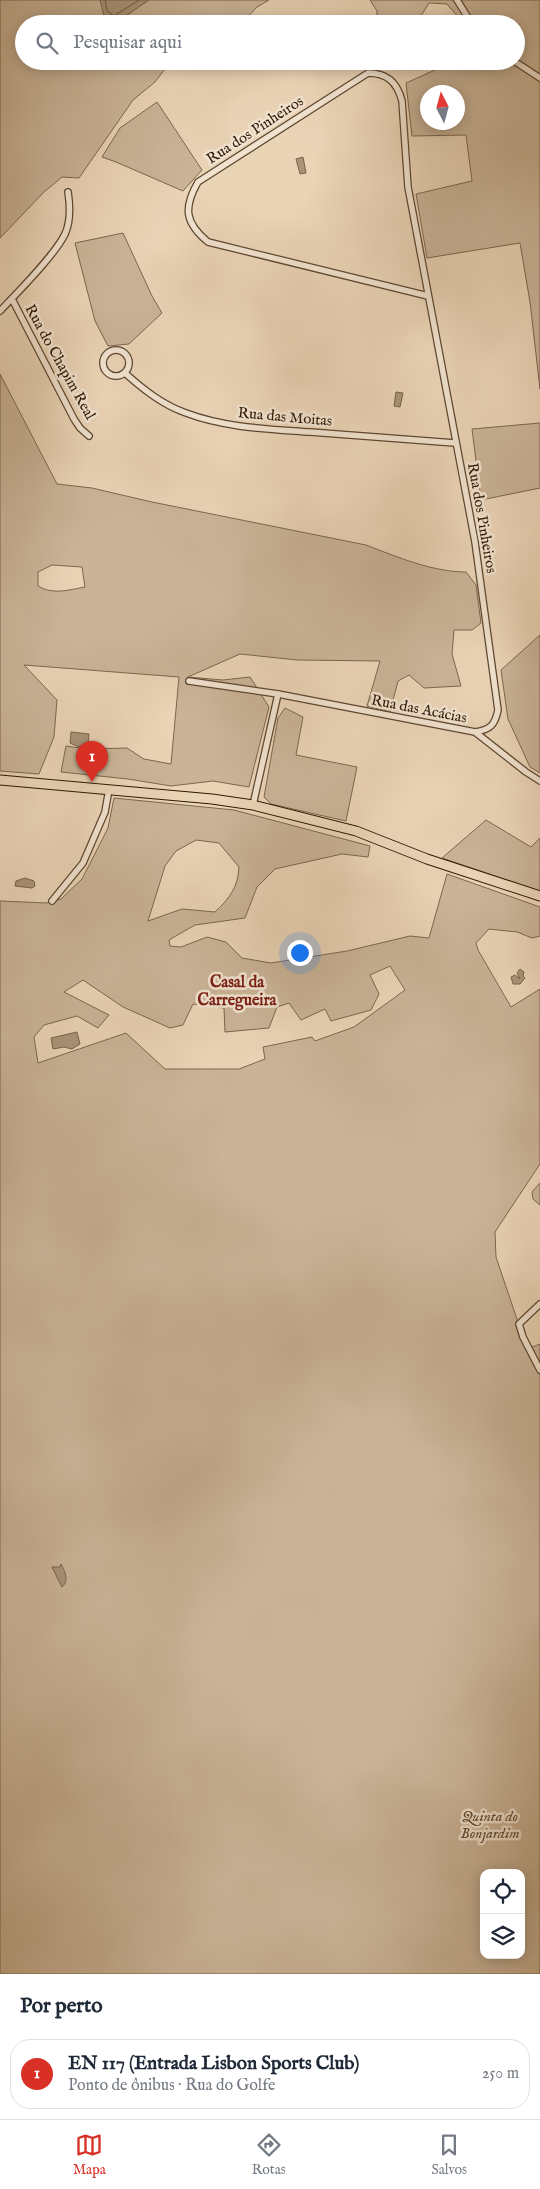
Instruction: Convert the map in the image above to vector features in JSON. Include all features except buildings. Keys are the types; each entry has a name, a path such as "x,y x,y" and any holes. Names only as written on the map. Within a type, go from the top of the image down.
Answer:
{"main road":[{"path":"0,780 109,789 253,805 356,830 427,859 540,896"}],"street":[{"path":"457,0 466,15"},
{"path":"525,68 540,78"},
{"name":"Rua dos Pinheiros","path":"428,296 208,242 197,233 190,222 188,209 190,196 198,182 356,80 368,74 379,73 390,78 399,90 402,100 408,187 475,542 498,710 496,721 492,727 476,732"},
{"path":"0,311 55,249 65,234 69,219 70,204 68,192"},
{"name":"Rua do Chapim Real","path":"12,299 74,418 80,428 89,436"},
{"name":"Rua das Moitas","path":"118,350 125,353 129,359 129,367 126,374 112,375 105,370 102,363 105,355 110,351 118,350"},
{"name":"Rua das Moitas","path":"126,374 147,392 166,404 186,413 220,423 284,430 455,443"},
{"name":"Rua das Acácias","path":"189,681 278,694 476,732 540,781"},
{"path":"253,805 278,694"},
{"path":"52,901 83,863 105,812 109,789"},
{"path":"540,1304 519,1324 523,1337 540,1370"}],"green space":[{"path":"0,0 269,0 257,7 249,15 15,15 15,70 164,70 155,82 133,100 79,178 62,177 44,192 0,238"},
{"path":"370,0 540,0 540,389 530,302 520,243 427,258 416,194 472,181 466,135 412,136 406,83 435,70 525,70 525,15 456,15 447,4 429,3 422,15 377,15 377,11"},
{"path":"157,102 202,170 183,191 102,157 120,128"},
{"path":"123,233 152,296 162,313 129,344 108,346 95,321 75,243"},
{"path":"0,374 57,484 92,488 366,545 428,567 466,572 476,585 481,623 472,630 454,630 452,654 461,686 424,688 409,675 398,681 390,712 367,706 380,661 297,660 240,654 188,677 223,680 250,677 269,707 249,787 213,781 171,786 128,779 61,772 66,746 87,749 127,748 144,759 171,764 179,677 24,665 57,700 54,737 39,774 0,771","holes":["52,565 82,567 85,587 55,591 38,586 38,572"]},
{"path":"540,423 540,488 481,500 472,429"},
{"path":"540,635 540,773 530,767 508,719 501,670"},
{"path":"285,708 303,717 296,755 357,767 346,821 271,804 264,797 278,718"},
{"name":"Quinta do Bonjardim","path":"114,798 234,810 370,846 368,857 342,854 275,869 257,887 245,918 195,925 169,940 170,946 181,947 207,937 226,942 242,958 271,963 347,951 410,936 429,938 447,874 540,907 540,936 532,938 517,932 489,929 476,943 478,950 511,1007 540,989 540,1164 495,1232 496,1257 527,1349 540,1344 540,1974 0,1974 0,901 47,903 61,899 82,879 108,828","holes":["196,840 219,843 239,867 235,886 225,902 215,912 182,909 148,921 165,866 176,851","390,966 405,990 354,1027 315,1041 312,1037 263,1047 265,1059 239,1069 165,1069 126,1033 38,1063 34,1037 44,1025 77,1016 98,1028 109,1015 64,992 83,980 123,1007 170,1028 183,1025 193,1004 224,1008 225,1032 269,1028 277,1007 289,1003 301,1020 325,1009 331,1021 371,1010 379,994 370,975"]},
{"path":"486,820 531,847 540,838 540,891 442,858"},
{"path":"540,1183 540,1205 533,1199 532,1192"}],"water":[{"path":"100,0 149,0 127,15 104,15"},
{"path":"303,157 306,173 300,174 296,159"},
{"path":"396,392 403,393 400,407 394,406"},
{"path":"71,732 89,734 88,744 79,747 70,743"},
{"path":"25,878 34,881 35,886 32,888 15,886 16,881"},
{"path":"520,969 524,972 523,976 525,978 520,984 513,984 511,977 515,975 520,979 517,973"},
{"path":"77,1032 80,1044 72,1049 64,1047 53,1049 51,1038"},
{"path":"61,1564 66,1578 62,1587 52,1567 60,1567"}],"place":[{"name":"EN 117 (Entrada Lisbon Sports Club)","path":"92,782"}],"district":[{"name":"Casal da Carregueira","path":"237,992"}]}
